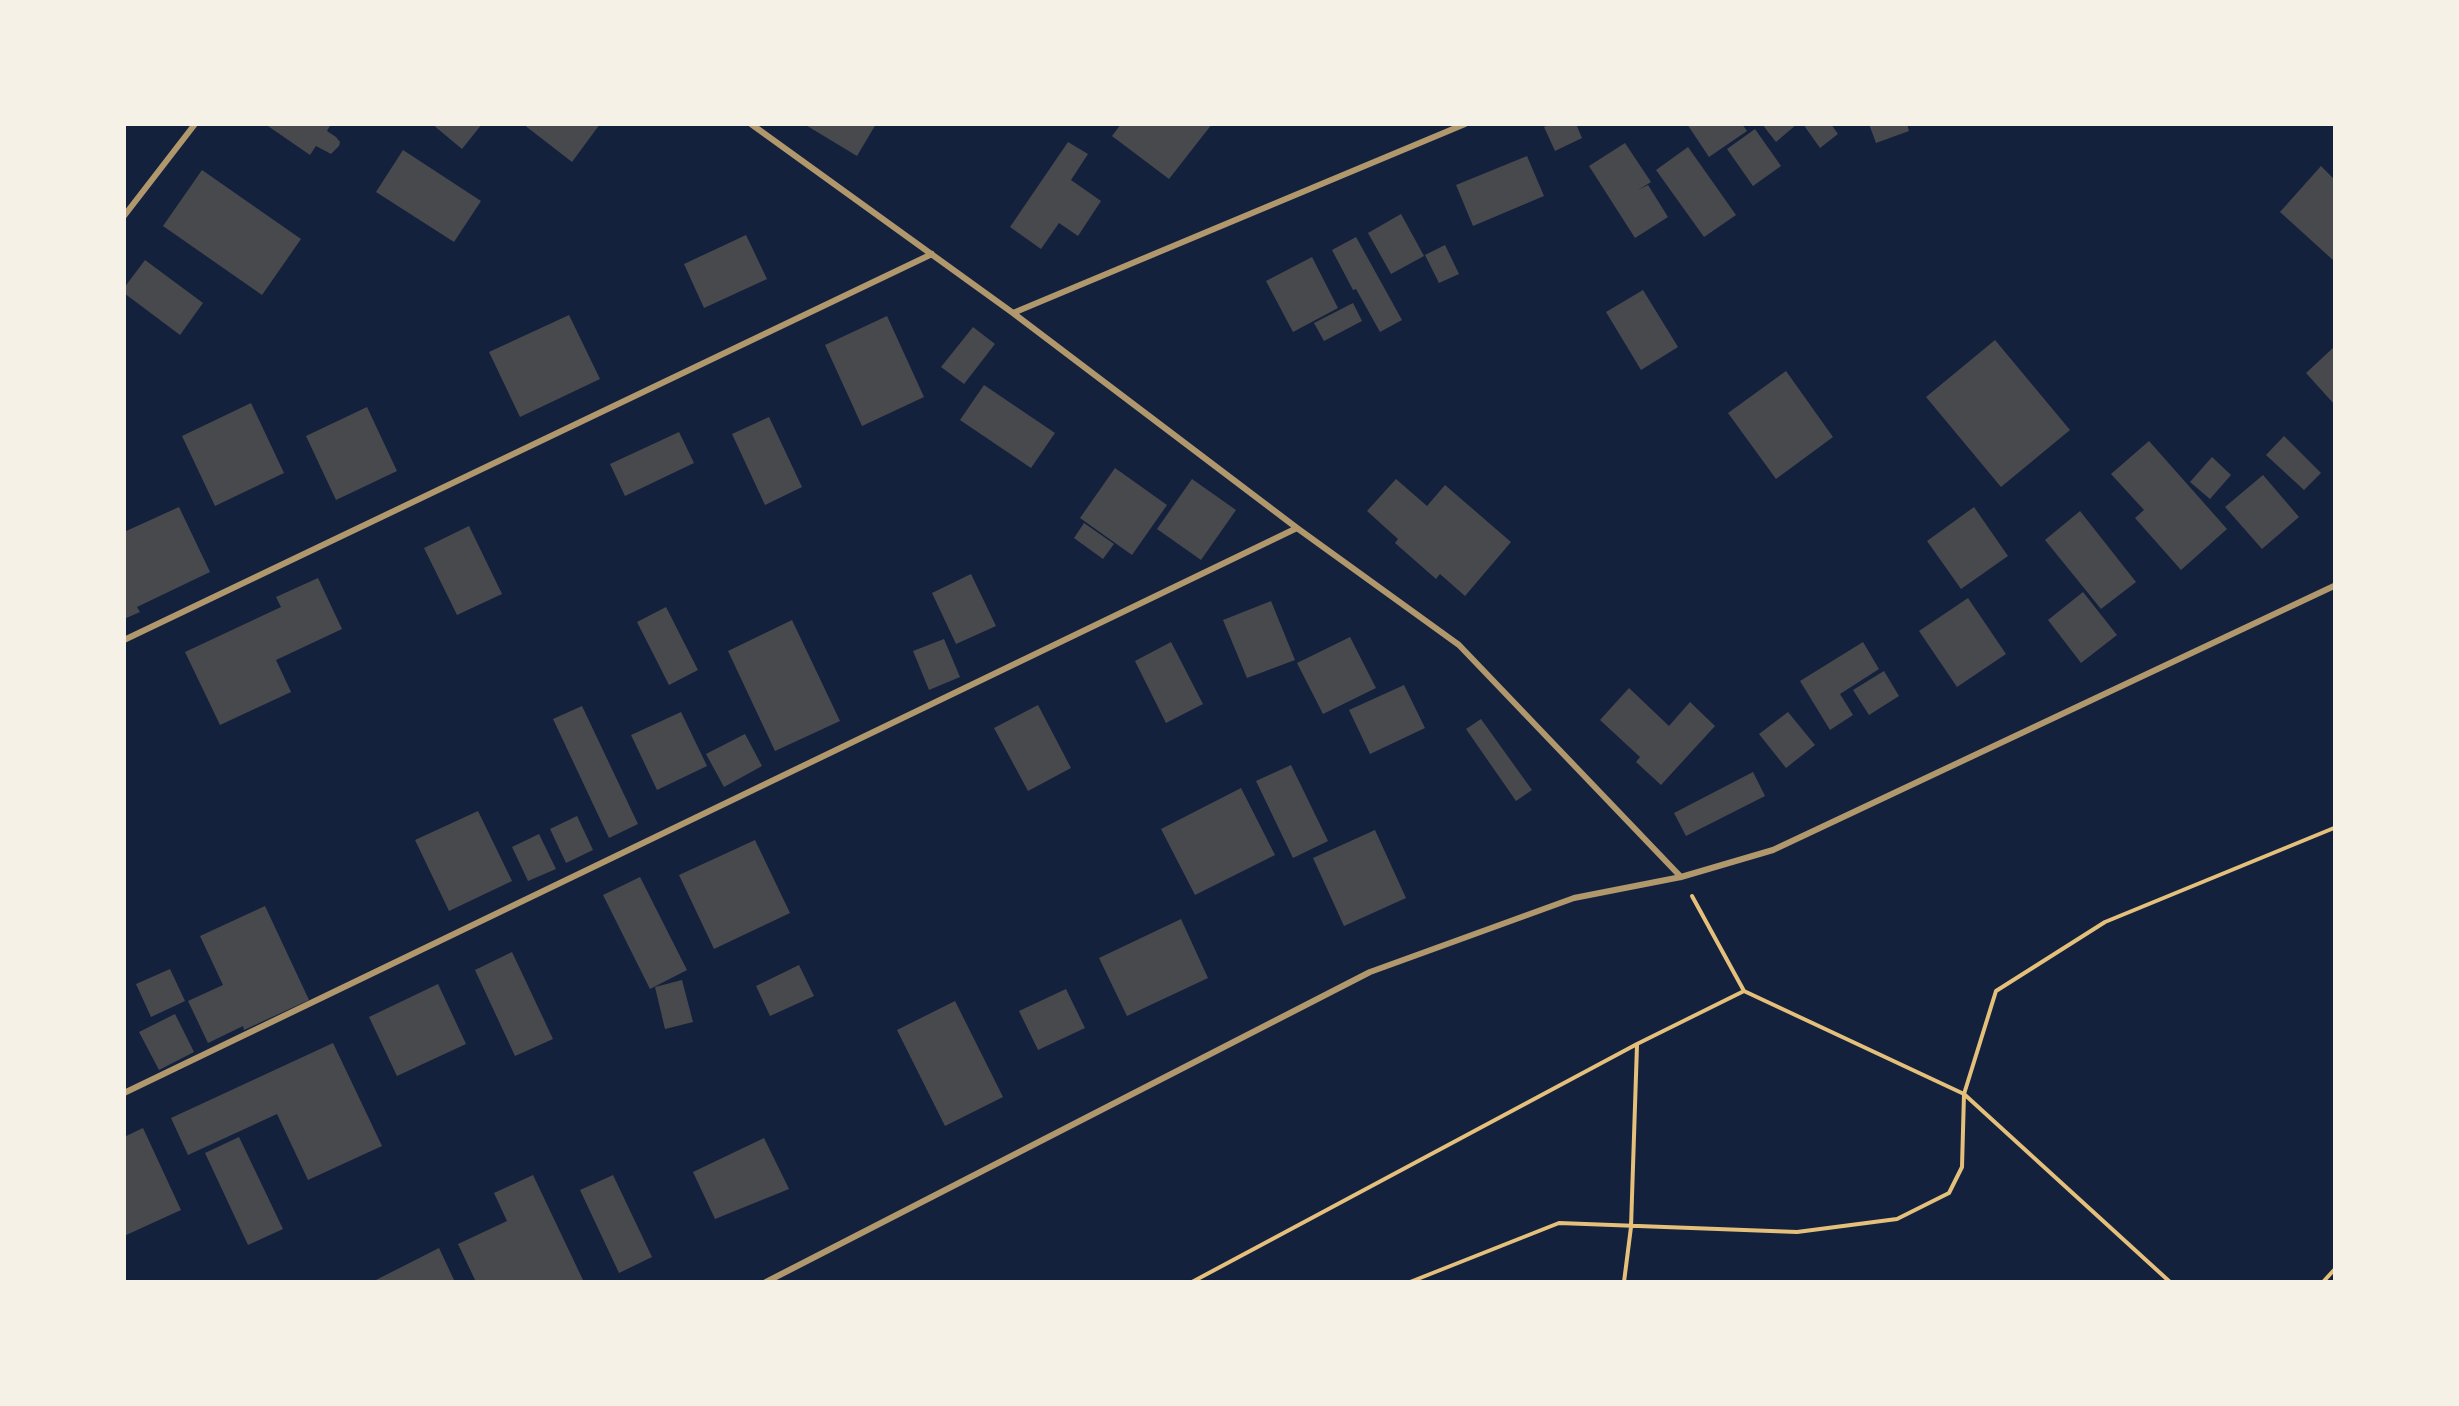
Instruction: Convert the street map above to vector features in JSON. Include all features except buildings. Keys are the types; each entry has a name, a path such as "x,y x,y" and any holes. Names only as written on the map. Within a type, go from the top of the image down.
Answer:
{"street":[{"path":"124,216 195,124"},
{"path":"751,124 1013,313 1297,528 1459,645 1681,877"},
{"path":"1013,313 1465,124"},
{"path":"124,640 932,254"},
{"path":"124,1093 1297,528"},
{"path":"766,1281 1370,972 1574,898 1681,877 1773,850 2334,586"}],"path":[{"path":"1410,1281 1559,1223 1797,1232 1897,1219 1949,1193 1962,1167 1964,1094 1996,991 2104,922 2334,828"},
{"path":"1681,877 1744,991 1964,1094 2170,1281"},
{"path":"1192,1281 1637,1044 1744,991"},
{"path":"1624,1281 1631,1227 1637,1044"},
{"path":"2323,1281 2334,1270"}]}
